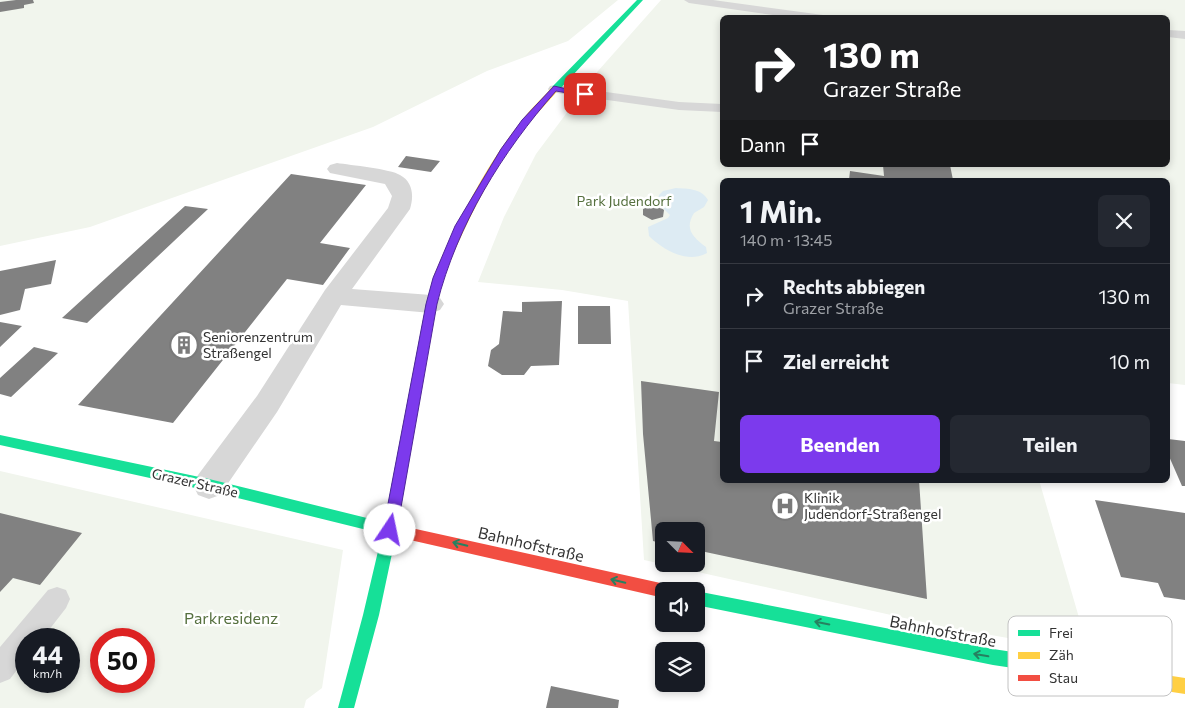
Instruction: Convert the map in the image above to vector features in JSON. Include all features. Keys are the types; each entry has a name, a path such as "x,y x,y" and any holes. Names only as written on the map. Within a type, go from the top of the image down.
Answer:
{"main road":[{"path":"346,708 371,615 390,530 431,304 438,278 460,226 504,151 525,122 554,89 640,0"},
{"name":"Grazer Straße","path":"0,440 209,485 390,530"},
{"name":"Bahnhofstraße","path":"390,530 655,589"},
{"name":"Bahnhofstraße","path":"705,600 1008,659"},
{"name":"Bahnhofstraße","path":"1172,684 1185,686"}],"street":[{"path":"209,485 268,404 334,296 398,209 403,196 392,179 337,169"},
{"path":"334,296 431,304"}],"lane":[{"path":"689,0 802,15"},
{"path":"1170,34 1185,35"},
{"path":"554,89 679,106 720,108"},
{"path":"0,669 57,598"}],"green space":[{"path":"0,0 618,0 568,41 487,71 373,127 90,227 0,246"},
{"name":"Park Judendorf","path":"661,0 1185,0 1185,385 1170,383 1170,178 720,178 720,483 1040,483 1079,616 1008,616 1008,638 945,627 698,572 705,572 705,522 655,522 655,562 644,560 628,301 562,290 478,282 504,217 536,154 598,71"},
{"name":"Parkresidenz","path":"0,471 343,550 322,688 306,700 304,708 0,708"}],"shaded area":[{"path":"676,188 698,191 708,200 704,207 694,213 690,224 691,232 706,247 707,253 700,256 692,257 676,254 661,246 649,236 648,227 668,218 670,215 658,203 659,195 663,191"}],"building":[{"path":"33,0 34,3 24,5 24,8 0,12 0,2"},
{"path":"406,156 440,161 431,172 398,167"},
{"path":"883,167 950,167 953,178 849,178 850,171 884,176"},
{"name":"Seniorenzentrum Straßengel","path":"291,174 366,185 320,243 350,248 323,285 287,279 173,423 78,405"},
{"path":"652,205 664,210 663,217 652,220 643,215 643,209"},
{"path":"185,206 208,209 87,323 62,318"},
{"path":"56,260 51,284 25,289 20,310 0,315 0,271"},
{"path":"562,301 559,365 531,366 524,375 502,375 488,366 491,350 499,344 503,311 522,312 522,302"},
{"path":"578,306 610,306 611,344 578,344"},
{"path":"0,322 22,326 0,347"},
{"path":"34,347 58,353 11,397 0,394 0,378"},
{"name":"Klinik Judendorf-Straßengel","path":"641,381 719,392 714,441 720,442 720,483 919,483 927,599 705,552 705,522 655,522 655,542 653,541 643,434"},
{"path":"1170,439 1185,441 1185,486 1182,486 1170,459"},
{"path":"1095,500 1185,513 1185,600 1164,597 1158,583 1121,577"},
{"path":"0,513 82,533 40,585 13,578 0,592"},
{"path":"551,686 619,700 618,708 546,708"}],"traffic: fast":[{"path":"555,89 640,0"},
{"path":"346,708 371,615 390,530 431,304 439,275"},
{"path":"0,440 209,485 375,526"},
{"path":"705,600 1008,659"}],"traffic: slow":[{"path":"439,275 487,177 511,141 555,89"},
{"path":"1172,684 1185,686"}],"traffic: jam":[{"path":"375,526 655,589"}],"place":[{"name":"Seniorenzentrum Straßengel","path":"184,345"},
{"name":"Klinik Judendorf-Straßengel","path":"785,506"}],"route":[{"path":"390,530 431,304 438,278 460,226 504,151 525,122 554,89 585,94"}]}
